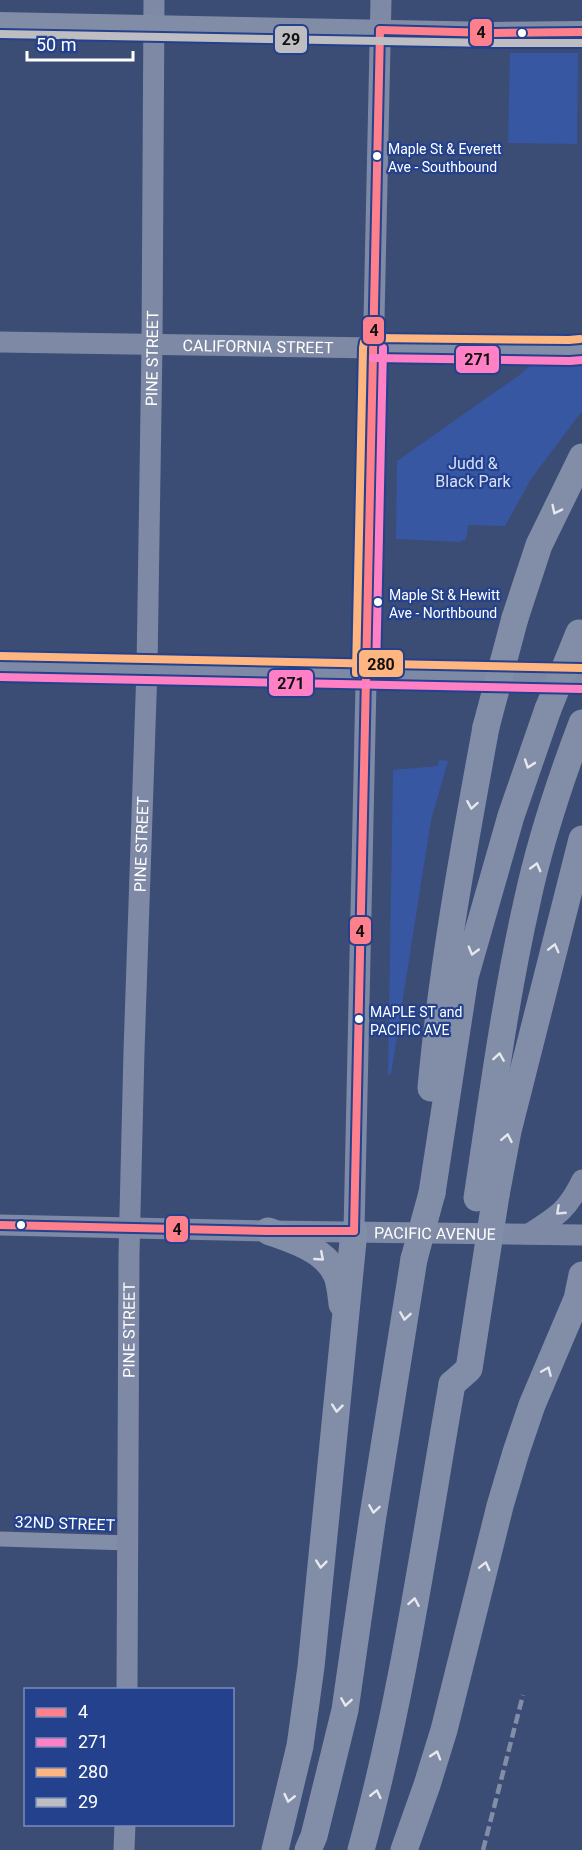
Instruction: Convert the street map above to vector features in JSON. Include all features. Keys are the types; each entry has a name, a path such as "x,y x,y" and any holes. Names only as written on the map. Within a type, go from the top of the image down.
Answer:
{"highway":[{"path":"373,348 570,351 582,349"},
{"path":"426,1193 435,1040 463,854 486,727 515,618 539,545 582,457"},
{"path":"308,1850 314,1836 345,1710 414,1259 465,977 511,816 548,709 581,630"},
{"path":"361,1850 380,1776 412,1617 452,1384 469,1369 504,1023 527,901 570,753 582,723"},
{"path":"487,1197 508,1131 582,839"},
{"path":"268,1231 306,1245 325,1260 337,1275 346,1320"},
{"path":"275,1850 300,1746 308,1690 354,1231"},
{"path":"404,1850 444,1730 500,1506 516,1452 532,1405 577,1299 582,1275"}],"main road":[{"path":"0,24 494,33 582,32"}],"street":[{"name":"PINE STREET","path":"127,1688 130,1228 147,668 154,0"},
{"path":"354,1231 381,0"},
{"name":"CALIFORNIA STREET","path":"0,342 373,348"},
{"path":"0,666 582,679"},
{"path":"529,1234 561,1213 574,1197 582,1180"},
{"name":"PACIFIC AVENUE","path":"0,1225 582,1235"},
{"name":"32ND STREET","path":"0,1539 129,1543"},
{"path":"124,1850 125,1826"}],"green space":[{"path":"510,53 578,53 577,144 508,143"},
{"name":"Judd & Black Park","path":"582,359 582,411 531,479 505,526 468,525 466,539 460,542 396,539 397,461 536,361"},
{"path":"439,760 448,761 431,820 391,1074 388,1075 393,770 438,766"}],"railway":[{"path":"483,1850 523,1695"}],"transit line":[{"name":"4","path":"380,30 494,33 582,32"},
{"name":"4","path":"354,1231 380,30"},
{"name":"29","path":"0,34 582,43"},
{"name":"280","path":"356,673 364,342 373,338 580,339"},
{"name":"271","path":"376,673 383,348"},
{"name":"271","path":"373,358 582,360"},
{"name":"280","path":"0,656 582,668"},
{"name":"271","path":"0,677 582,689"},
{"name":"4","path":"0,1225 354,1231"}],"place":[{"name":"Maple St & Everett Ave - Southbound","path":"377,156"},
{"name":"Maple St & Hewitt Ave - Northbound","path":"378,602"},
{"name":"MAPLE ST and PACIFIC AVE","path":"359,1019"}]}
